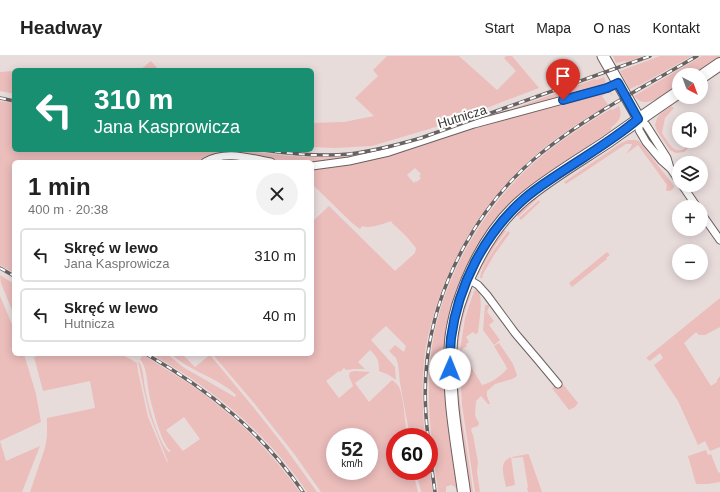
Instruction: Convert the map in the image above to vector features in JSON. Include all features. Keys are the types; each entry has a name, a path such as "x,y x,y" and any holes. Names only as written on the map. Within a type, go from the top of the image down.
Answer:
{"main road":[{"path":"603,56 638,119"},
{"path":"708,72 720,64"},
{"path":"464,492 452,408 450,378 451,339 456,315 468,279 482,250 494,233 524,199 672,97"}],"street":[{"name":"Hutnicza","path":"314,166 349,161 389,152 474,124 607,88 618,83"},
{"path":"638,119 646,124 667,158 672,172"},
{"path":"209,160 214,157 225,155 260,160"},
{"path":"708,223 720,240"},
{"path":"468,279 478,285 487,295 515,333 558,384"}],"shaded area":[{"path":"387,56 459,56 497,90 516,71 504,58 506,56 512,56 539,88 439,126 372,146 335,148 314,147 314,123 344,122 374,116 355,98 378,76 373,70"},
{"path":"613,56 643,56 626,62 616,63"},
{"path":"660,56 692,56 630,89 620,71"},
{"path":"702,56 720,56 704,68 682,68"},
{"path":"151,61 157,68 142,68"},
{"path":"12,71 12,94 0,91 0,72"},
{"path":"672,74 672,89 657,99 642,102 634,96"},
{"path":"604,77 607,85 468,125 595,79"},
{"path":"610,90 613,96 609,92 602,96 608,105 558,137 511,178 477,221 463,244 441,293 432,319 426,346 422,392 424,428 408,428 398,364 396,358 389,351 395,345 404,352 406,346 386,326 371,340 395,367 396,380 379,371 378,359 370,350 358,362 365,369 346,370 344,368 326,381 339,398 353,386 349,376 350,372 370,372 355,383 369,402 392,380 399,387 406,428 386,428 386,480 415,480 418,492 321,492 295,455 214,356 314,356 314,220 329,206 395,271 415,253 416,248 391,221 373,227 362,226 360,229 352,223 314,186 314,169","holes":["415,168 421,174 419,176 421,178 414,183 407,175"]},
{"path":"0,101 12,103 12,152 256,152 308,157 340,157 374,153 362,157 314,164 314,160 269,160 234,154 204,160 12,160 12,272 0,265"},
{"path":"619,106 621,113 620,118 611,130 526,190 474,254 465,271 457,290 445,345 444,365 445,395 459,492 457,492 456,488 452,485 446,487 446,492 438,492 436,480 438,480 438,428 430,428 429,413 430,365 433,338 440,311 460,260 489,212 525,171 566,137 611,109 612,110"},
{"path":"671,106 674,108 665,118 662,133 672,148 680,150 688,148 684,152 676,153 670,150 657,131 655,125 660,114"},
{"path":"628,140 639,141 672,183 672,190 669,191 666,190 667,185 638,145 626,154 632,144 626,144 566,184 564,182 621,143"},
{"path":"224,157 246,160 214,160"},
{"path":"533,198 537,199 518,217 516,214"},
{"path":"539,200 540,202 521,220 519,218"},
{"path":"503,229 506,231 495,246 478,275 477,272 485,255"},
{"path":"508,231 510,233 494,255 482,276 483,278 480,278 481,272 487,260"},
{"path":"607,252 610,255 606,258 607,259 572,287 569,283"},
{"path":"0,275 12,283 12,310 1,283"},
{"path":"475,290 479,292 481,301 478,333 475,334 473,332 466,337 469,342 466,344 467,346 461,350 482,385 496,379 507,369 494,346 499,343 513,364 517,375 512,379 495,384 487,391 490,404 488,404 481,396 476,401 475,414 479,423 478,426 472,428 471,430 478,462 477,472 480,492 475,492 462,405 460,364 460,350 465,318"},
{"path":"472,291 464,314 461,329 458,362 458,380 463,426 473,492 470,492 457,398 456,347 462,310 469,292"},
{"path":"0,296 12,324 12,356 25,356 36,394 41,422 0,441"},
{"path":"720,298 720,327 705,335 699,335 696,332 684,343 711,386 717,382 720,376 720,447 710,451 705,441 698,445 678,401 654,365 663,358 660,353 650,361 646,358"},
{"path":"486,305 489,305 487,312 494,321 489,325 500,340 494,345 483,330"},
{"path":"125,356 137,363 148,417 168,462 150,416 144,391 138,361 142,370 146,394 154,423 161,441 169,452 171,451 164,441 157,424 145,371 140,359 142,356 145,356 206,395 238,422 271,455 300,492 30,492 45,448 47,418 95,408 90,381 43,391 34,357","holes":["184,417 200,439 183,451 166,430"]},
{"path":"154,356 169,356 183,367 235,397 236,395 226,387 184,364 173,356 184,356 195,367 209,356 211,356 284,446 317,492 307,492 297,477 273,449 234,411 193,380"},
{"path":"562,383 578,403 575,407 569,410 552,388"},
{"path":"0,441 6,461 40,446 22,492 0,492"},
{"path":"706,450 708,455 711,454 718,472 720,473 720,482 696,484 688,456"},
{"path":"528,454 542,492 528,492 523,457 512,457"},
{"path":"511,457 515,485 506,487 503,466 504,462"},
{"path":"418,480 431,480 433,492 421,492"}],"railway":[{"path":"278,152 306,155 338,155 394,145 421,138 650,56"},
{"path":"427,428 425,380 432,331 440,302 464,247 498,196 518,174 558,140 597,114 697,56"},
{"path":"0,98 12,101"},
{"path":"0,268 12,275"},
{"path":"149,356 191,382 233,414 270,450 303,492"},
{"path":"433,480 435,492"}],"route":[{"path":"450,369 451,339 462,293 482,250 494,233 524,199 619,134 638,119 618,83 607,88 563,100"}]}
